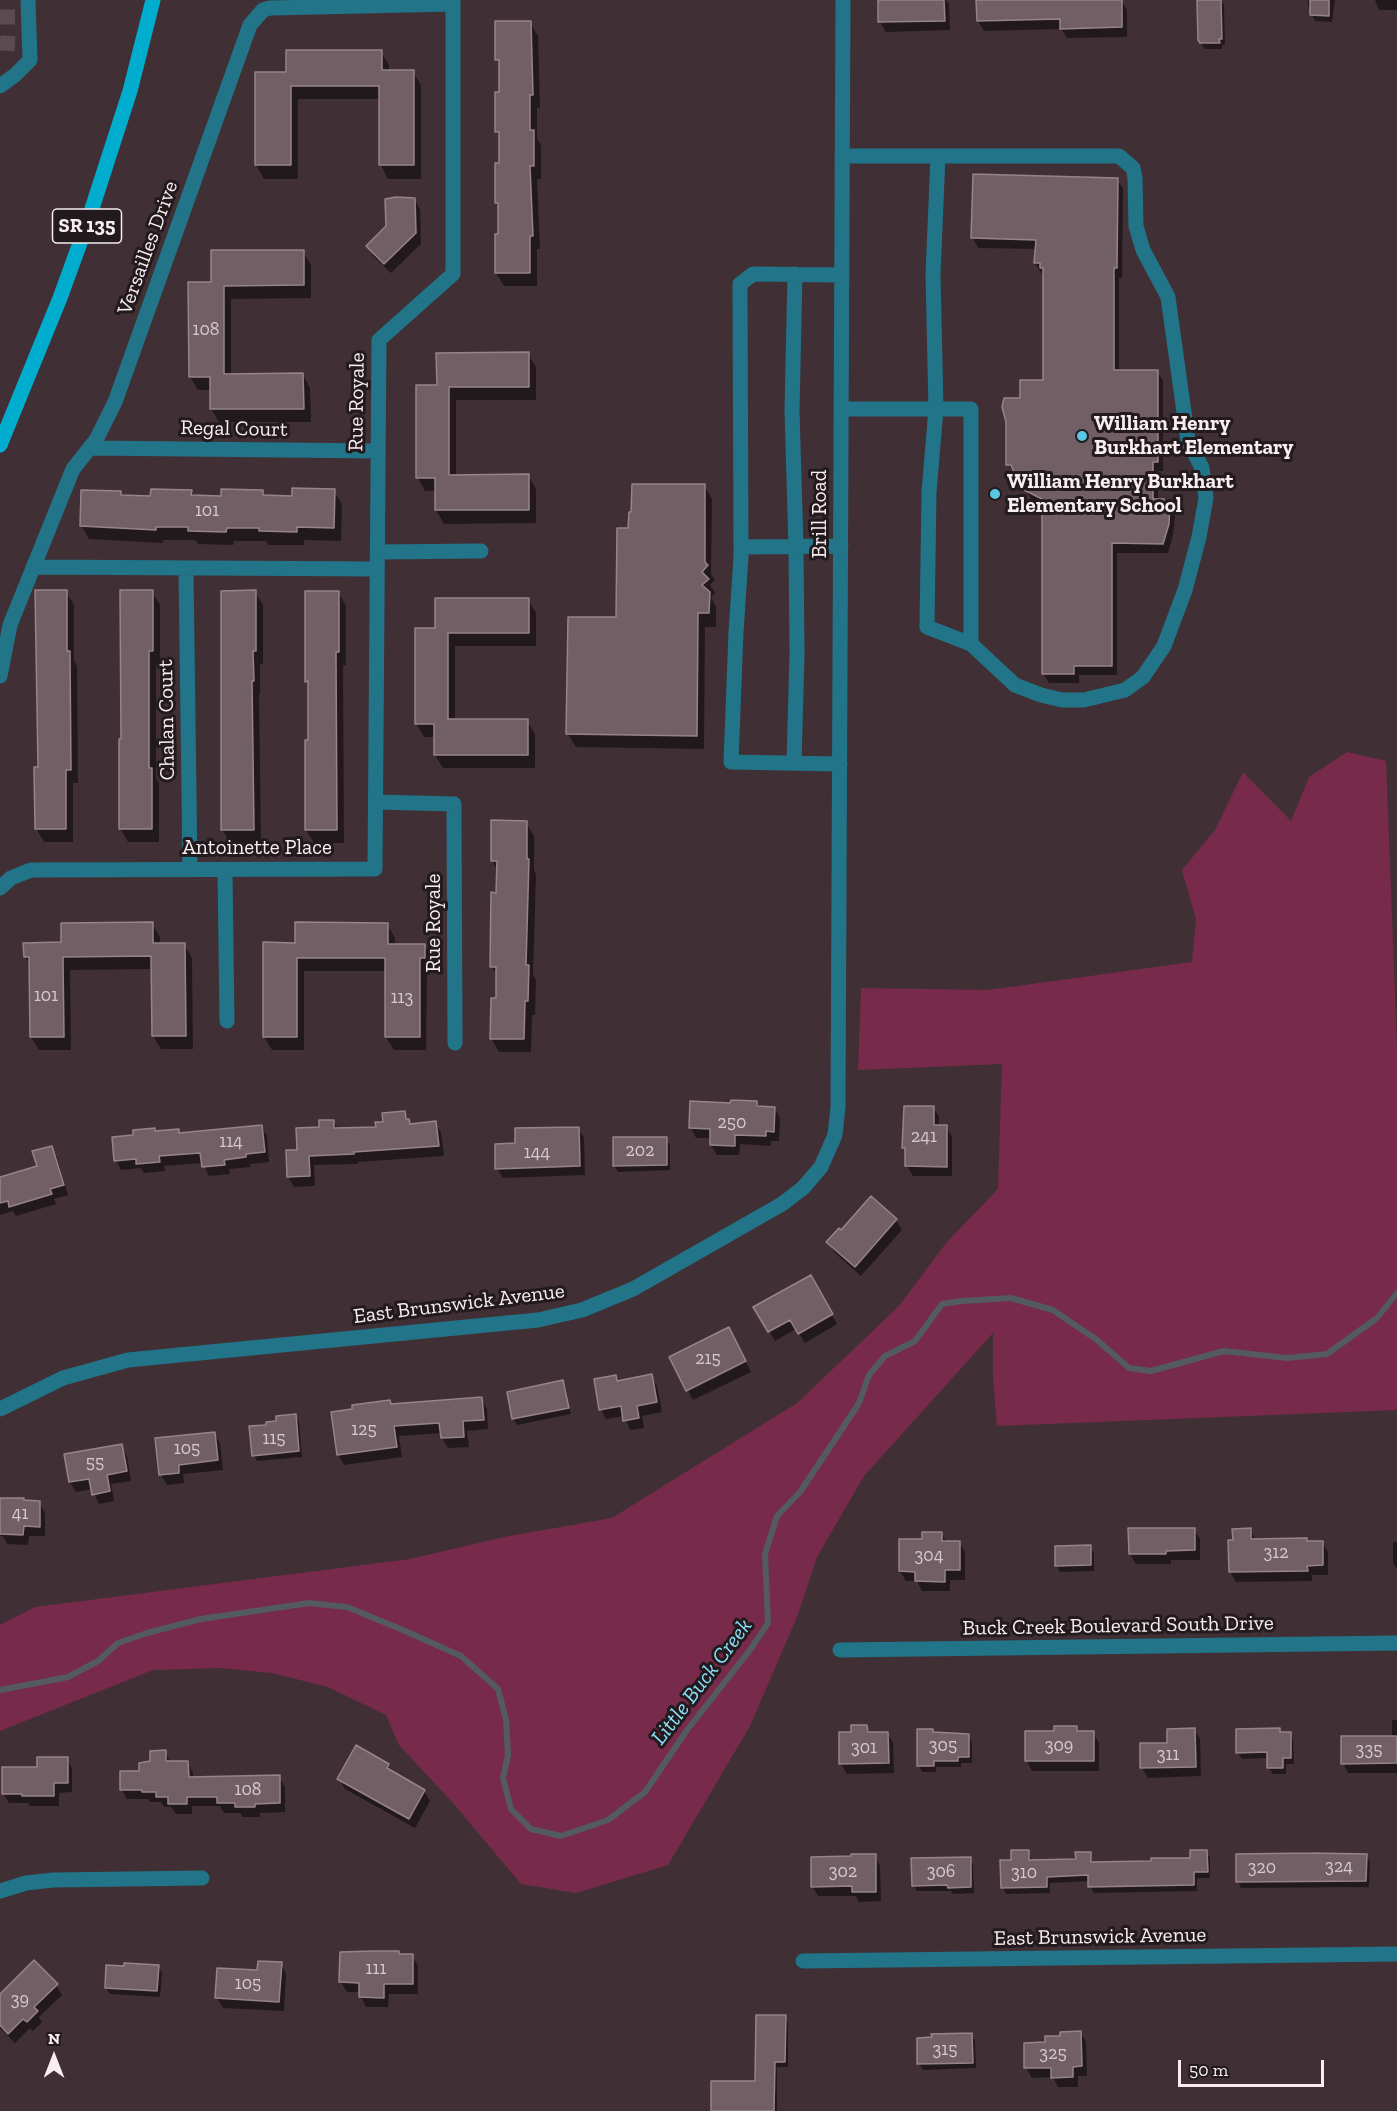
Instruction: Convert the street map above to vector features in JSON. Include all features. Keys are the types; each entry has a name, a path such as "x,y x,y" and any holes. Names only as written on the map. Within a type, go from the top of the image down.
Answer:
{"main road":[{"name":"SR 135","path":"0,445 56,309 88,221 129,91 153,0"}],"street":[{"path":"0,86 30,60 25,44 25,16 28,0"},
{"name":"Brill Road","path":"838,1027 843,0"},
{"name":"Versailles Drive","path":"0,676 10,625 73,469 106,424 115,402 252,22 263,10 270,8 453,2"},
{"name":"Rue Royale","path":"453,2 453,274 379,340 376,802 454,804 455,1043"},
{"path":"842,156 938,156 1119,156 1133,168 1136,226 1143,250 1168,297 1188,441 1202,468 1206,498 1199,537 1185,590 1164,646 1143,677 1125,690 1084,700 1062,700 1041,696 1015,685 971,644 927,627 929,492 936,409 933,274 938,156"},
{"path":"840,764 730,762 741,547 741,284 753,274 842,275"},
{"path":"794,763 797,654 792,410 795,274"},
{"path":"841,409 971,409 971,644"},
{"name":"Regal Court","path":"90,448 378,451"},
{"path":"741,547 841,546"},
{"path":"377,552 481,551"},
{"path":"33,567 377,569"},
{"name":"Chalan Court","path":"186,569 190,870"},
{"name":"Antoinette Place","path":"0,888 11,878 31,870 375,869 376,802"},
{"path":"225,870 227,1021"},
{"name":"East Brunswick Avenue","path":"0,1409 63,1378 128,1360 538,1320 582,1310 616,1297 782,1204 810,1181 825,1160 835,1135 838,1107 838,1027"},
{"name":"Buck Creek Boulevard South Drive","path":"840,1650 1397,1643"},
{"path":"0,1891 26,1883 53,1880 202,1878"},
{"name":"East Brunswick Avenue","path":"803,1961 1397,1954"}],"shaded area":[{"path":"1347,752 1386,761 1397,1046 1397,1410 997,1426 993,1378 993,1333 864,1476 817,1557 797,1617 750,1726 668,1865 576,1893 521,1884 453,1803 399,1745 386,1715 328,1687 272,1673 221,1668 153,1670 0,1731 0,1625 35,1607 410,1559 504,1537 612,1518 797,1403 899,1306 946,1243 998,1189 1002,1064 858,1070 861,988 988,990 1192,962 1196,919 1182,870 1215,830 1243,772 1291,821 1309,777"}],"building":[{"path":"878,0 944,0 945,21 878,22"},
{"path":"976,0 1122,0 1122,27 1060,29 1060,19 977,21"},
{"path":"1197,0 1221,0 1222,39 1219,39 1220,43 1200,43 1198,40"},
{"path":"1310,0 1329,0 1329,16 1310,15"},
{"path":"495,21 531,21 533,95 530,95 530,130 534,130 534,166 530,166 533,236 530,236 530,273 495,273 498,203 495,203 495,163 499,163 499,132 495,132 495,92 499,92 499,60 495,60"},
{"path":"286,50 382,50 382,70 414,70 414,165 379,165 379,86 291,86 291,165 255,165 255,72 286,72"},
{"name":"William Henry Burkhart Elementary","path":"973,174 1118,178 1117,268 1114,268 1114,370 1158,370 1158,462 1153,462 1153,499 1164,499 1164,504 1170,504 1169,524 1163,544 1112,543 1112,666 1074,666 1074,674 1042,674 1042,499 1024,490 1011,465 1006,465 1006,422 1002,407 1004,398 1020,398 1020,380 1043,380 1043,268 1040,268 1040,263 1034,263 1036,240 971,238"},
{"path":"415,198 416,233 384,264 366,246 386,226 385,199"},
{"path":"211,250 304,250 304,285 224,286 224,374 303,373 304,409 210,409 210,377 189,377 188,282 211,282"},
{"path":"529,352 529,387 449,387 449,475 529,474 529,510 435,510 435,478 416,478 416,385 437,385 436,353"},
{"path":"632,484 705,484 705,562 708,565 702,572 709,579 702,585 710,592 709,613 698,613 697,736 566,734 568,617 616,617 617,528 628,528"},
{"path":"292,488 335,489 334,528 297,527 297,532 259,531 259,528 227,528 226,532 188,531 188,527 156,527 156,530 80,526 81,490 121,491 121,495 150,496 151,489 192,490 191,495 221,496 221,489 263,490 263,495 292,496"},
{"path":"35,590 67,590 71,770 66,770 66,829 35,829 34,767 38,767"},
{"path":"120,590 153,590 153,651 149,651 149,768 152,768 152,829 119,829"},
{"path":"256,590 256,651 253,651 254,681 252,681 254,830 221,830 221,591"},
{"path":"305,591 339,591 339,652 336,652 337,830 305,830 305,740 308,740 308,681 305,682"},
{"path":"435,598 529,598 529,633 448,633 448,719 528,719 528,755 434,755 434,724 415,724 415,628 435,628"},
{"path":"491,820 527,821 527,859 529,859 526,965 529,965 524,1039 490,1039 491,998 496,998 496,967 490,967 491,892 496,893 497,861 491,861"},
{"path":"153,922 153,943 185,943 186,1036 152,1036 151,956 63,957 64,1037 30,1037 29,957 24,957 23,943 61,942 61,923"},
{"path":"295,922 388,923 388,944 425,944 425,958 420,958 420,1037 385,1037 385,958 297,958 297,1037 263,1037 263,942 295,943"},
{"path":"731,1100 757,1101 757,1106 775,1107 774,1132 766,1131 766,1136 735,1135 735,1146 710,1145 710,1129 689,1128 690,1101 730,1103"},
{"path":"904,1106 934,1106 934,1125 947,1125 947,1167 905,1166 905,1148 902,1148"},
{"path":"405,1111 406,1119 409,1119 410,1124 436,1121 439,1146 309,1156 310,1176 287,1177 286,1150 297,1150 296,1128 319,1127 319,1120 334,1120 334,1128 376,1127 375,1122 383,1122 382,1113"},
{"path":"262,1125 265,1152 224,1160 225,1165 202,1167 200,1153 159,1156 160,1162 136,1164 136,1159 114,1161 112,1137 133,1135 133,1130 179,1129 179,1133"},
{"path":"579,1127 580,1166 495,1169 495,1144 515,1143 515,1128"},
{"path":"613,1137 667,1137 667,1165 613,1166"},
{"path":"52,1146 64,1185 50,1189 52,1194 9,1207 8,1201 0,1203 0,1177 37,1166 32,1151"},
{"path":"871,1196 897,1219 855,1267 826,1242 839,1228 841,1230"},
{"path":"811,1275 833,1314 798,1334 790,1320 768,1332 753,1307"},
{"path":"729,1327 746,1361 686,1391 669,1357"},
{"path":"652,1374 657,1402 637,1406 639,1418 623,1421 621,1406 599,1410 594,1379 616,1375 617,1381"},
{"path":"563,1380 569,1408 512,1419 507,1392"},
{"path":"482,1397 484,1420 463,1421 464,1437 441,1438 439,1423 394,1426 397,1447 337,1455 331,1412 352,1409 352,1405 390,1400 391,1404"},
{"path":"296,1414 299,1451 252,1456 249,1426 266,1425 266,1422 276,1421 276,1416"},
{"path":"215,1432 218,1460 179,1465 179,1473 159,1475 155,1438"},
{"path":"122,1444 127,1471 107,1475 110,1491 92,1495 89,1479 69,1482 64,1454"},
{"path":"0,1498 40,1501 40,1527 24,1526 23,1535 0,1534"},
{"path":"1128,1528 1195,1528 1195,1550 1166,1551 1166,1554 1129,1554"},
{"path":"1251,1528 1251,1539 1307,1538 1307,1541 1323,1541 1323,1565 1307,1566 1308,1571 1229,1572 1228,1540 1233,1540 1232,1529"},
{"path":"922,1532 942,1532 942,1541 960,1541 960,1570 945,1570 945,1582 915,1581 915,1572 899,1571 899,1539 922,1539"},
{"path":"1091,1545 1091,1565 1055,1566 1055,1546"},
{"path":"851,1725 867,1725 868,1732 888,1732 889,1763 839,1764 839,1732 851,1732"},
{"path":"1054,1726 1077,1726 1077,1731 1094,1731 1094,1761 1025,1761 1025,1731 1054,1731"},
{"path":"1195,1728 1196,1767 1140,1768 1140,1743 1167,1743 1167,1729"},
{"path":"1280,1728 1280,1732 1291,1732 1291,1758 1283,1758 1283,1768 1267,1768 1267,1752 1236,1753 1236,1729"},
{"path":"917,1729 969,1734 969,1757 958,1757 958,1761 934,1761 934,1766 917,1766"},
{"path":"1341,1736 1397,1736 1397,1763 1341,1764"},
{"path":"356,1745 389,1764 387,1768 425,1790 409,1819 337,1779"},
{"path":"166,1750 166,1761 188,1761 189,1777 280,1775 280,1803 235,1807 235,1803 217,1803 217,1797 187,1797 187,1804 168,1804 168,1797 156,1797 156,1792 120,1790 120,1771 139,1771 139,1763 150,1761 150,1751"},
{"path":"37,1757 68,1757 68,1783 54,1783 54,1796 2,1794 2,1767 37,1767"},
{"path":"1011,1850 1029,1850 1029,1860 1076,1859 1075,1852 1091,1852 1091,1862 1190,1858 1190,1850 1207,1850 1208,1872 1194,1872 1194,1885 1088,1887 1088,1875 1047,1877 1047,1887 1001,1888 1000,1860 1011,1860"},
{"path":"851,1854 876,1854 876,1892 852,1892 852,1886 811,1887 811,1857 851,1856"},
{"path":"1236,1854 1367,1854 1366,1881 1236,1882"},
{"path":"971,1857 971,1887 912,1886 911,1858"},
{"path":"399,1951 399,1954 413,1954 413,1984 384,1984 384,1998 359,1997 359,1983 339,1982 340,1952"},
{"path":"34,1960 58,1984 34,2007 38,2011 27,2022 23,2019 8,2034 0,2025 0,1994"},
{"path":"258,1961 282,1962 279,2002 215,1998 217,1968 257,1970"},
{"path":"124,1963 159,1965 157,1991 105,1988 106,1965 124,1966"},
{"path":"756,2015 786,2015 785,2062 775,2062 774,2111 711,2111 711,2081 755,2081"},
{"path":"1081,2031 1082,2066 1073,2067 1073,2077 1051,2078 1051,2068 1024,2068 1024,2043 1045,2042 1045,2036 1060,2036 1060,2032"},
{"path":"972,2033 973,2063 917,2064 917,2038 932,2037 931,2034"}],"waterway":[{"name":"Little Buck Creek","path":"0,1690 68,1677 98,1661 118,1643 201,1619 309,1603 347,1607 461,1656 498,1689 506,1720 508,1755 503,1778 511,1809 531,1829 561,1836 608,1820 645,1792 687,1730 750,1650 768,1623 765,1554 777,1516 800,1492 859,1403 869,1375 885,1356 915,1341 942,1304 1011,1298 1053,1310 1097,1340 1129,1368 1151,1371 1224,1351 1287,1358 1327,1354 1377,1318 1397,1293"}],"tunnel":[{"path":"0,17 20,17"},
{"path":"0,43 19,44"}],"place":[{"name":"William Henry Burkhart Elementary","path":"1082,436"},
{"name":"William Henry Burkhart Elementary School","path":"995,494"}]}
